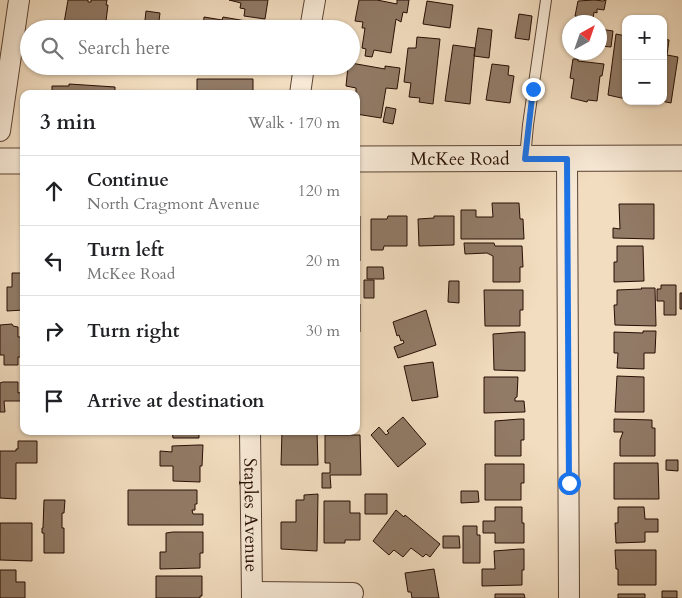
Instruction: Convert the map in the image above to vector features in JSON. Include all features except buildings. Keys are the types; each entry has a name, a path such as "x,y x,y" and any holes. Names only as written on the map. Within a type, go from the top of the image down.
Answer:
{"street":[{"path":"0,131 20,0"},
{"path":"311,20 314,0"},
{"path":"301,90 303,75"},
{"name":"McKee Road","path":"360,159 682,158"},
{"path":"567,159 569,598"},
{"path":"0,161 20,161"},
{"name":"Staples Avenue","path":"250,435 252,595"},
{"path":"252,595 353,593"}],"lane":[{"path":"525,159 546,0"}],"route":[{"path":"533,89 525,159 567,159 569,483"}]}
